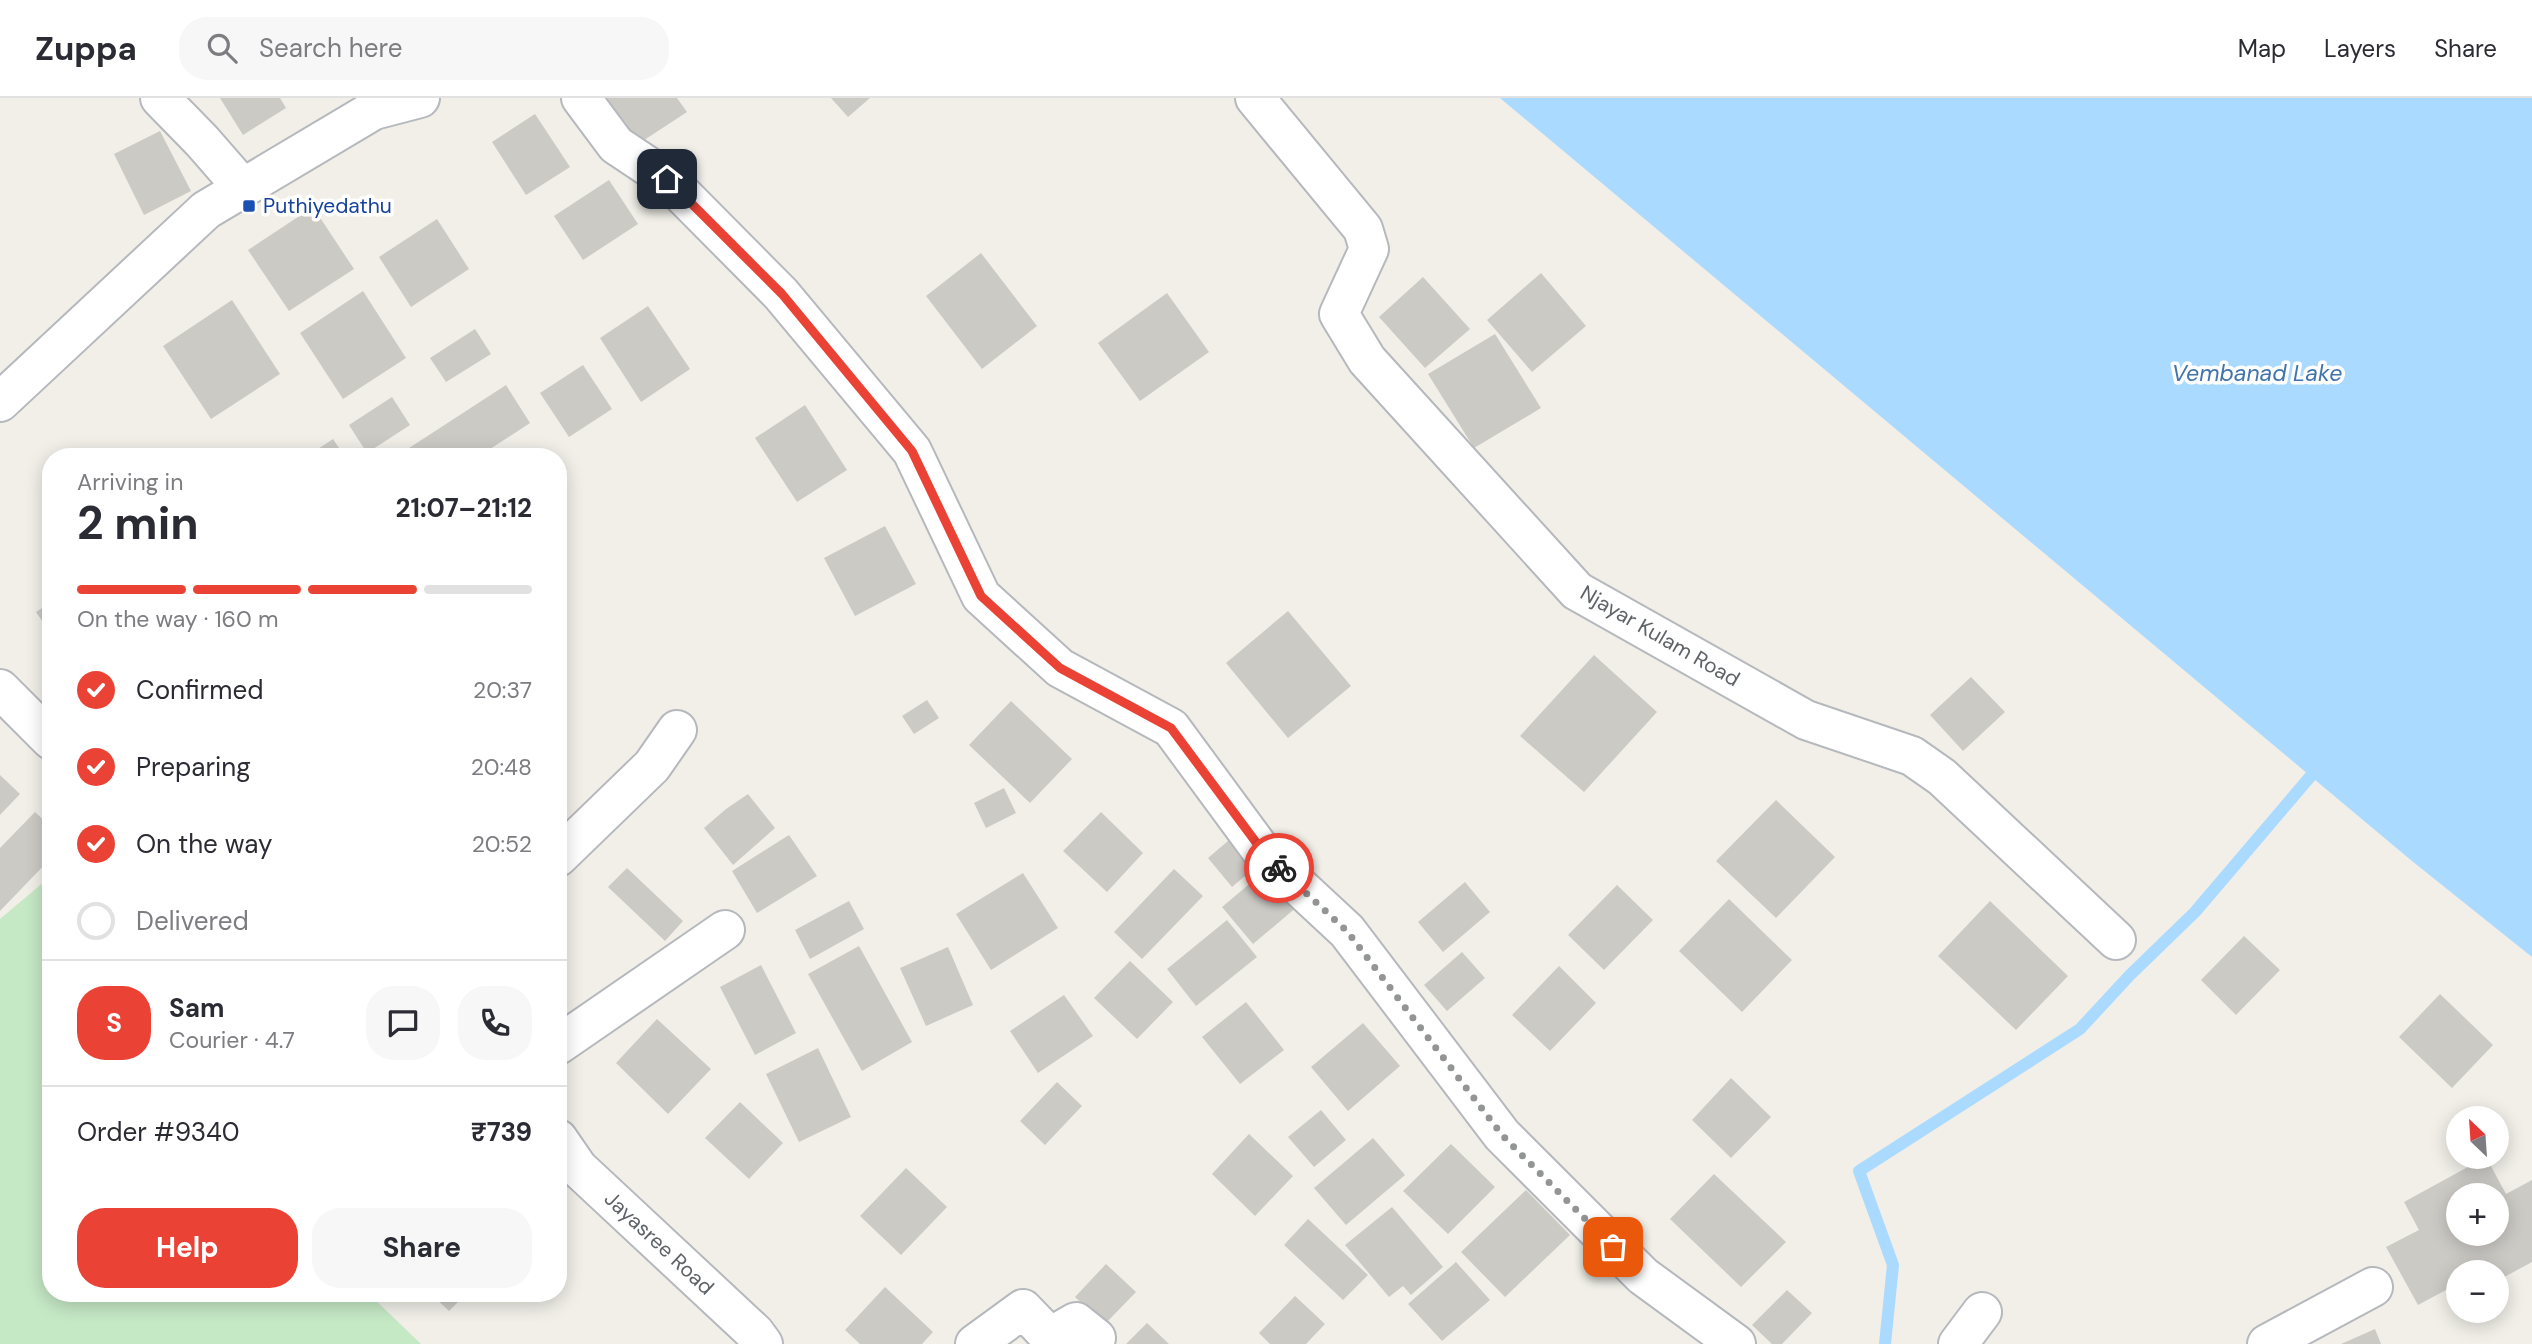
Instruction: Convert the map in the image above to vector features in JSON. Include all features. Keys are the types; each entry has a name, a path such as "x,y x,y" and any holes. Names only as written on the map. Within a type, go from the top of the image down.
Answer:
{"street":[{"path":"160,98 243,188"},
{"path":"0,402 206,211 374,110 420,98"},
{"path":"581,98 615,145 667,179 782,294 912,451 981,596 1060,668 1171,728 1264,853 1347,931 1502,1135 1643,1276 1736,1344"},
{"name":"Njayar Kulam Road","path":"1255,98 1363,229 1369,248 1339,314 1367,360 1577,591 1806,720 1912,757 1942,778 2116,940"},
{"path":"0,689 42,731"},
{"path":"567,848 652,766 677,730"},
{"path":"567,1039 725,930"},
{"name":"Jayasree Road","path":"567,1152 578,1168 755,1333 763,1344"},
{"path":"2267,1344 2373,1287"},
{"path":"975,1344 1023,1309 1050,1337 1076,1322 1096,1338"},
{"path":"1958,1344 1982,1311"}],"green space":[{"path":"42,884 42,1302 377,1302 421,1344 0,1344 0,919"}],"water":[{"name":"Vembanad Lake","path":"1500,98 2532,98 2532,957 2412,861"}],"building":[{"path":"220,98 280,98 286,108 243,135"},
{"path":"603,98 677,98 687,112 635,146"},
{"path":"831,98 870,98 848,117"},
{"path":"535,114 570,167 526,195 492,142"},
{"path":"160,131 191,191 144,215 114,154"},
{"path":"609,180 638,224 583,260 554,216"},
{"path":"313,207 354,269 289,311 248,250"},
{"path":"437,219 469,269 411,307 379,257"},
{"path":"981,253 1037,326 982,369 926,296"},
{"path":"1541,273 1586,326 1532,372 1487,320"},
{"path":"1423,277 1470,329 1425,368 1379,317"},
{"path":"363,291 406,358 343,399 300,333"},
{"path":"1167,293 1209,352 1140,401 1098,343"},
{"path":"232,300 280,374 211,419 163,346"},
{"path":"648,306 690,369 641,402 600,338"},
{"path":"475,329 491,354 446,382 430,358"},
{"path":"1495,334 1541,408 1474,448 1428,374"},
{"path":"583,365 612,409 569,437 540,393"},
{"path":"506,385 530,423 492,448 409,448"},
{"path":"392,397 410,425 375,448 364,448 349,425"},
{"path":"805,405 847,470 797,502 755,438"},
{"path":"333,439 339,448 320,448"},
{"path":"885,526 916,584 855,616 824,558"},
{"path":"42,608 42,621 36,612"},
{"path":"1288,611 1351,686 1288,738 1226,663"},
{"path":"1594,655 1657,712 1584,792 1520,736"},
{"path":"1971,677 2005,712 1963,751 1930,715"},
{"path":"927,700 939,718 914,734 902,716"},
{"path":"1011,701 1072,759 1030,803 969,745"},
{"path":"0,775 20,794 0,815"},
{"path":"1004,788 1016,813 986,828 974,803"},
{"path":"748,794 775,828 733,865 704,828"},
{"path":"1776,800 1835,857 1776,918 1716,861"},
{"path":"35,812 42,819 42,867 0,911 0,848"},
{"path":"1101,812 1143,853 1107,892 1063,851"},
{"path":"789,835 817,876 757,913 732,871"},
{"path":"1235,835 1259,864 1232,887 1208,858"},
{"path":"627,868 683,921 665,941 608,887"},
{"path":"1174,869 1203,896 1142,959 1114,932"},
{"path":"1266,870 1298,906 1253,944 1222,907"},
{"path":"1023,873 1058,928 991,970 956,914"},
{"path":"1465,882 1490,912 1443,952 1418,922"},
{"path":"1617,885 1653,920 1604,970 1568,935"},
{"path":"1729,899 1792,960 1742,1012 1679,951"},
{"path":"849,901 864,929 810,959 795,930"},
{"path":"1990,901 2068,976 2016,1030 1938,956"},
{"path":"1227,920 1257,957 1196,1006 1167,969"},
{"path":"2244,936 2280,970 2236,1015 2201,980"},
{"path":"859,946 912,1042 862,1071 808,974"},
{"path":"948,947 973,1005 926,1026 900,968"},
{"path":"1462,952 1485,978 1447,1011 1424,985"},
{"path":"1130,961 1173,1002 1137,1039 1094,998"},
{"path":"761,965 796,1033 755,1055 720,987"},
{"path":"1559,966 1596,1003 1550,1051 1512,1015"},
{"path":"2440,994 2493,1045 2452,1088 2399,1037"},
{"path":"1064,995 1093,1036 1038,1073 1010,1031"},
{"path":"1246,1002 1284,1050 1240,1084 1202,1037"},
{"path":"657,1019 711,1069 668,1114 616,1063"},
{"path":"1363,1023 1400,1066 1348,1111 1311,1067"},
{"path":"818,1048 851,1117 799,1142 766,1074"},
{"path":"1731,1078 1771,1117 1731,1158 1692,1120"},
{"path":"1057,1082 1082,1106 1045,1145 1020,1121"},
{"path":"740,1102 783,1143 749,1179 705,1138"},
{"path":"1321,1110 1346,1140 1314,1167 1288,1137"},
{"path":"1249,1134 1293,1176 1255,1216 1212,1174"},
{"path":"1373,1138 1405,1175 1346,1225 1314,1188"},
{"path":"1451,1144 1495,1187 1448,1234 1403,1191"},
{"path":"906,1168 947,1207 901,1255 860,1216"},
{"path":"2464,1169 2492,1169 2500,1183 2446,1183 2446,1246 2509,1246 2509,1192 2532,1180 2532,1262 2509,1274 2509,1260 2446,1260 2446,1290 2418,1305 2386,1247 2419,1230 2404,1202"},
{"path":"1714,1174 1786,1242 1741,1287 1670,1219"},
{"path":"1526,1190 1570,1235 1505,1297 1461,1252"},
{"path":"1392,1207 1443,1267 1411,1295 1403,1286 1389,1297 1345,1245"},
{"path":"1308,1219 1368,1275 1343,1300 1284,1245"},
{"path":"1456,1262 1490,1300 1442,1341 1408,1304"},
{"path":"1106,1264 1136,1292 1104,1325 1075,1297"},
{"path":"885,1287 933,1332 922,1344 860,1344 845,1330"},
{"path":"1787,1290 1812,1313 1782,1344 1772,1344 1752,1325"},
{"path":"1295,1296 1325,1324 1306,1344 1270,1344 1259,1333"},
{"path":"440,1302 458,1302 449,1311"},
{"path":"1147,1323 1169,1344 1126,1344"},
{"path":"2375,1329 2381,1344 2341,1344"}],"waterway":[{"path":"1885,1344 1893,1265 1859,1171 2080,1029 2130,975 2195,912 2315,771"}],"way so far":[{"path":"1279,868 1347,931 1502,1135 1613,1247"}],"place":[{"name":"Puthiyedathu","path":"249,206"}],"route":[{"path":"667,179 782,294 912,451 981,596 1060,668 1171,728 1264,853 1279,868"}]}
